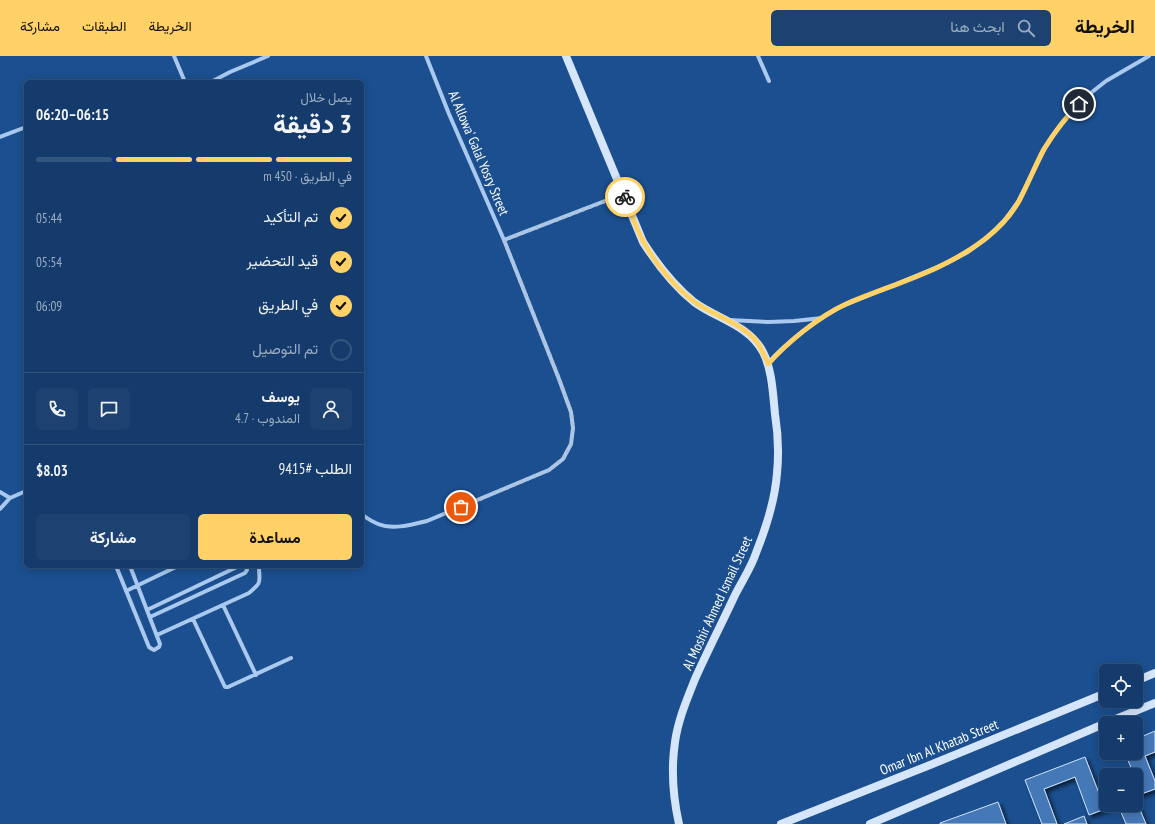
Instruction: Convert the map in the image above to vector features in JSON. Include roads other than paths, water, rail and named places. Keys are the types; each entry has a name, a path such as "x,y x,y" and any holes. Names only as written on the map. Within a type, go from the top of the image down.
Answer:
{"street":[{"path":"174,56 184,80"},
{"path":"215,80 268,56"},
{"name":"Al Allowa' Galal Yosry Street","path":"364,517 379,524 393,527 427,521 549,470 563,459 571,444 573,428 571,412 559,379 504,240 449,114 426,56"},
{"name":"Al Moshir Ahmed Ismail Street","path":"566,56 643,242 658,265 676,286 695,302 750,335 758,343 768,364 773,394 778,439 777,473 773,503 756,555 706,654 688,696 681,717 675,741 673,768 675,803 680,824"},
{"path":"758,56 769,81"},
{"path":"768,364 790,342 822,318 846,304 947,264 968,252 987,238 1004,221 1018,202 1044,150 1056,130 1071,112 1106,81 1149,56"},
{"path":"0,137 24,128"},
{"path":"504,240 624,194"},
{"path":"726,320 769,322 822,318"},
{"path":"0,492 10,498"},
{"path":"0,509 10,498 24,492"},
{"path":"117,568 149,647 152,649 157,649 160,644 131,568"},
{"path":"126,591 174,568"},
{"path":"147,610 235,568"},
{"path":"150,618 245,573 246,568"},
{"path":"157,635 249,593 260,582 259,568"},
{"path":"222,605 256,675"},
{"path":"193,619 225,687 256,675 291,658"},
{"path":"1143,678 1155,673"},
{"name":"Omar Ibn Al Khatab Street","path":"781,824 1099,696"},
{"path":"1123,716 1155,703"},
{"path":"870,824 1099,726"}]}
